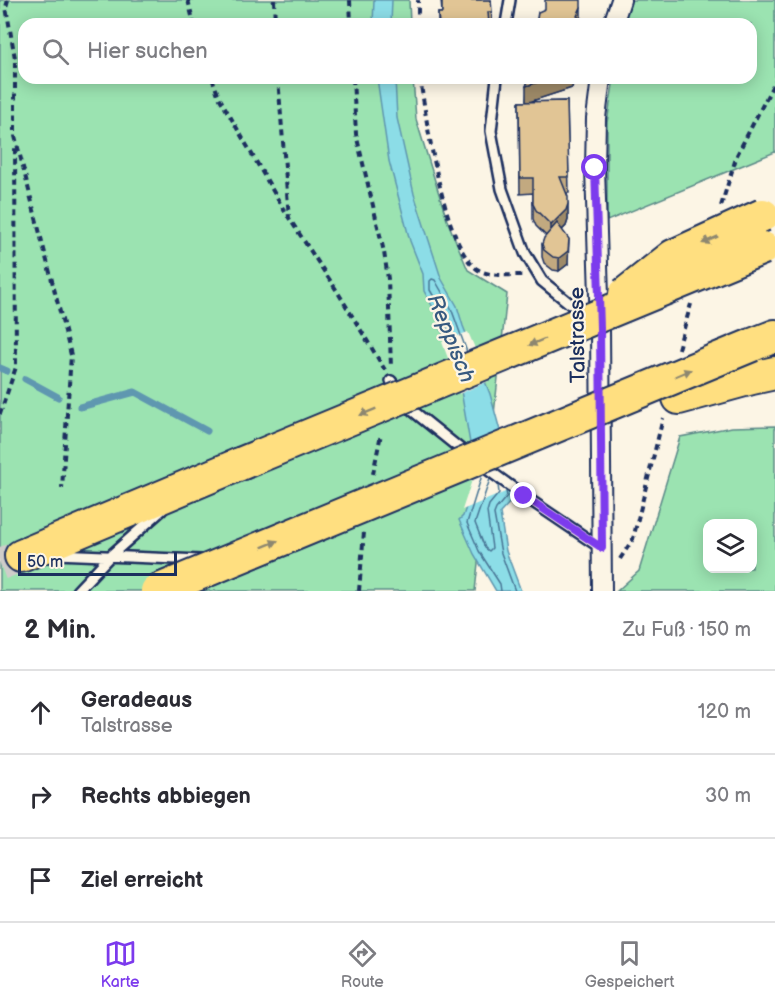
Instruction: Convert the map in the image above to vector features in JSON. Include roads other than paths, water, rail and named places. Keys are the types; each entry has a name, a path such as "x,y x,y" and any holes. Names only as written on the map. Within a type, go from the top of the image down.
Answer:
{"highway":[{"path":"21,556 205,478 596,324 769,229"},
{"path":"158,591 471,457 764,340"},
{"path":"471,457 532,453 641,410 764,376"}],"street":[{"path":"615,18 621,0"},
{"name":"Talstrasse","path":"600,84 596,118 595,159 602,583"}],"lane":[{"path":"507,18 510,0"},
{"path":"496,84 491,131 500,177 525,253 538,276 596,324"},
{"path":"391,381 413,411 471,457 602,548"},
{"path":"77,591 110,556 158,513 205,478"},
{"path":"21,556 56,554 200,560 236,558"}],"water":[{"path":"374,0 392,0 391,18 373,18"},
{"name":"Reppisch","path":"378,84 395,84 397,118 414,194 441,278 457,306 490,394 508,460 514,498 500,513 506,551 521,591 496,591 474,554 459,520 463,516 476,478 459,379 435,311 424,291 423,274 410,241 389,161"}],"waterway":[{"path":"0,368 7,371"},
{"path":"25,379 58,397"},
{"path":"80,407 135,392 207,431"}],"tunnel":[{"path":"0,564 21,556"}]}
